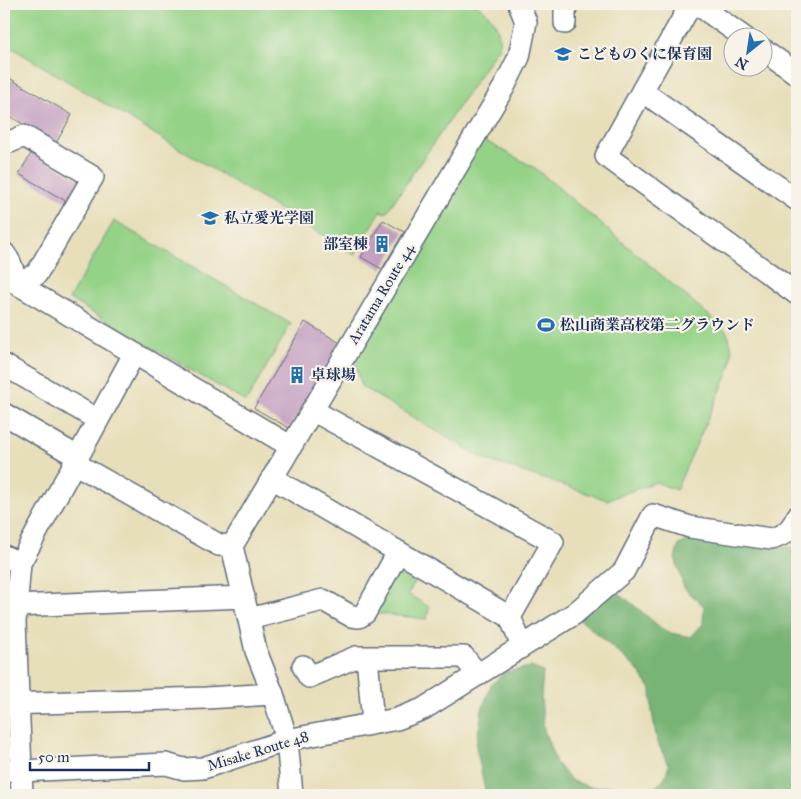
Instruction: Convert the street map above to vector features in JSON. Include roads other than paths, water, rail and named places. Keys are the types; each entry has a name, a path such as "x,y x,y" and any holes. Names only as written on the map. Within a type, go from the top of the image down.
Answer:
{"street":[{"name":"Aratama Route 44","path":"232,546 504,87 519,57 526,22 519,4"},
{"path":"691,4 606,156 797,294"},
{"path":"697,4 732,28"},
{"path":"774,57 797,74"},
{"path":"642,91 797,200"},
{"path":"4,142 10,142 24,136 93,177 36,275 13,282"},
{"path":"4,253 12,264 15,276 13,282"},
{"path":"13,282 290,446"},
{"path":"22,795 12,771 11,704 15,606 12,559 76,460 134,354"},
{"path":"4,364 98,420"},
{"path":"312,410 554,542 510,617"},
{"path":"4,414 76,460 219,545 232,546 256,651 273,694 287,740 292,795"},
{"path":"272,478 510,617 522,646"},
{"name":"Misake Route 48","path":"12,771 166,764 184,769 203,768 287,740 397,719 423,708 574,614 624,570 653,515 690,527 771,539 782,536 792,528 797,517"},
{"path":"249,619 323,600 350,616 359,617 365,613 398,552"},
{"path":"15,606 244,597"},
{"path":"303,666 309,677 356,657 464,657 478,675"},
{"path":"367,657 373,723"},
{"path":"11,704 273,694"}],"place":[{"name":"こどものくに保育園","path":"563,54"},
{"name":"私立愛光学園","path":"210,218"},
{"name":"部室棟","path":"382,244"},
{"name":"松山商業高校第二グラウンド","path":"546,325"},
{"name":"卓球場","path":"297,375"}]}
